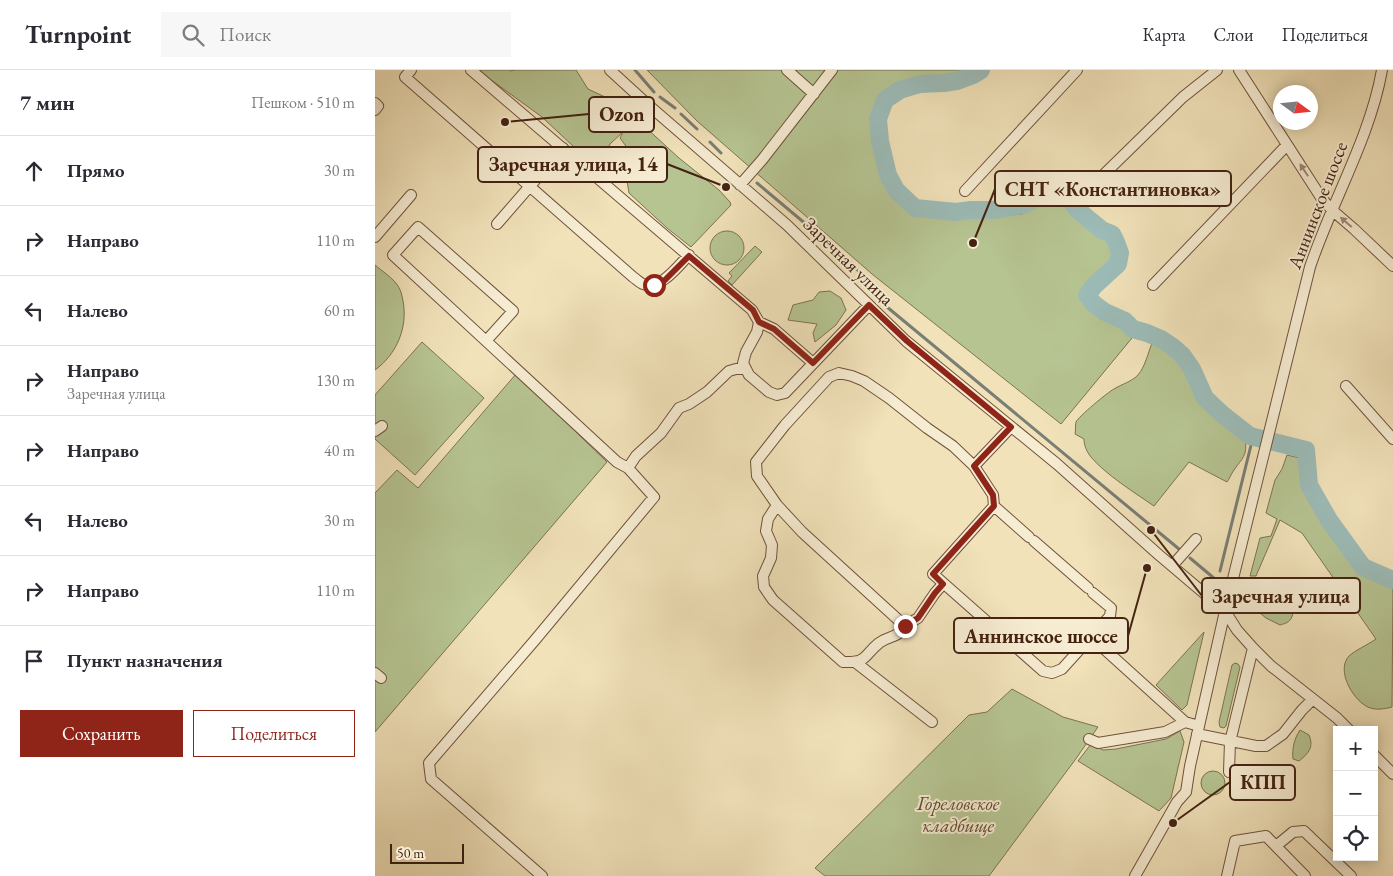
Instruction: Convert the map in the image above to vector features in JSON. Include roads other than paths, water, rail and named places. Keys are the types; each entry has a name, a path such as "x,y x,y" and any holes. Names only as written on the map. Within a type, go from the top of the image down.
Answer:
{"street":[{"path":"411,70 405,77 644,285 654,285 664,281 689,256"},
{"path":"471,70 753,310 759,322 757,332 746,352 743,363 749,375 769,392 777,395 785,393 869,305"},
{"name":"Заречная улица","path":"610,70 787,225 907,341 1057,464 1225,611 1237,630 1271,666 1345,726"},
{"path":"787,70 814,94"},
{"path":"740,185 762,160 832,70"},
{"path":"965,191 1077,70"},
{"path":"1093,186 1183,97 1217,70"},
{"path":"1239,70 1322,199 1393,266"},
{"name":"Аннинское шоссе","path":"1135,876 1177,802 1186,792 1225,611 1310,267 1320,237 1370,118 1382,70"},
{"path":"375,103 378,106 375,110"},
{"path":"1153,284 1287,144"},
{"path":"497,224 563,148"},
{"path":"375,237 411,195"},
{"path":"487,341 513,311 418,227 393,255 617,462 628,468 654,497 429,763 431,780 542,876"},
{"path":"759,322 774,329 813,363"},
{"path":"628,468 636,456 661,433 679,408 707,392 729,371 746,369"},
{"path":"905,626 802,532 777,505 757,476 756,462 785,424 829,377 839,374 851,376 864,381 889,398 953,446 974,466 993,495 994,506 1111,608 1110,616 1091,637 1062,668 1052,673 1043,670 933,574 994,506"},
{"path":"1346,386 1393,439"},
{"path":"974,466 1011,427"},
{"path":"777,505 768,519 765,531 772,545 771,558 763,576 764,587 773,600 843,662 855,662 864,658 880,642 900,633 905,626 918,618 943,584"},
{"path":"1172,566 1196,539"},
{"path":"1091,637 1185,722 1198,730 1230,742 1266,746 1283,734 1302,710 1313,700"},
{"path":"1229,772 1230,742 1253,648"},
{"path":"855,662 932,722"},
{"path":"1089,739 1098,743 1165,732 1185,722"},
{"path":"1378,759 1393,774"},
{"path":"1276,846 1293,832 1304,831 1351,876"},
{"path":"1227,876 1235,841 1266,836 1305,876"}],"waterway":[{"path":"635,70 654,92"},
{"path":"981,70 957,81 920,84 900,90 885,100 878,119 880,141 888,175 896,190 915,208 956,212 993,210 1023,205 1056,188 1064,191 1075,207 1086,217 1102,230 1112,234 1120,253 1118,264 1087,295 1094,304 1105,312 1125,321 1133,329 1161,339 1173,347 1183,356 1192,369 1205,398 1250,436 1306,450 1309,485 1329,520 1363,567 1393,580"},
{"path":"660,97 675,108"},
{"path":"681,114 697,129"},
{"path":"710,142 721,153"},
{"path":"757,183 832,246 864,276 887,307 1179,549"},
{"path":"1220,571 1253,437"},
{"path":"1190,558 1215,579"}],"place":[{"name":"Ozon","path":"505,122"},
{"name":"Заречная улица, 14","path":"726,187"},
{"name":"СНТ «Константиновка»","path":"973,243"},
{"name":"Заречная улица","path":"1151,530"},
{"name":"Аннинское шоссе","path":"1147,568"},
{"name":"КПП","path":"1173,823"}],"park label":[{"name":"Гореловское кладбище","path":"958,814"}]}
